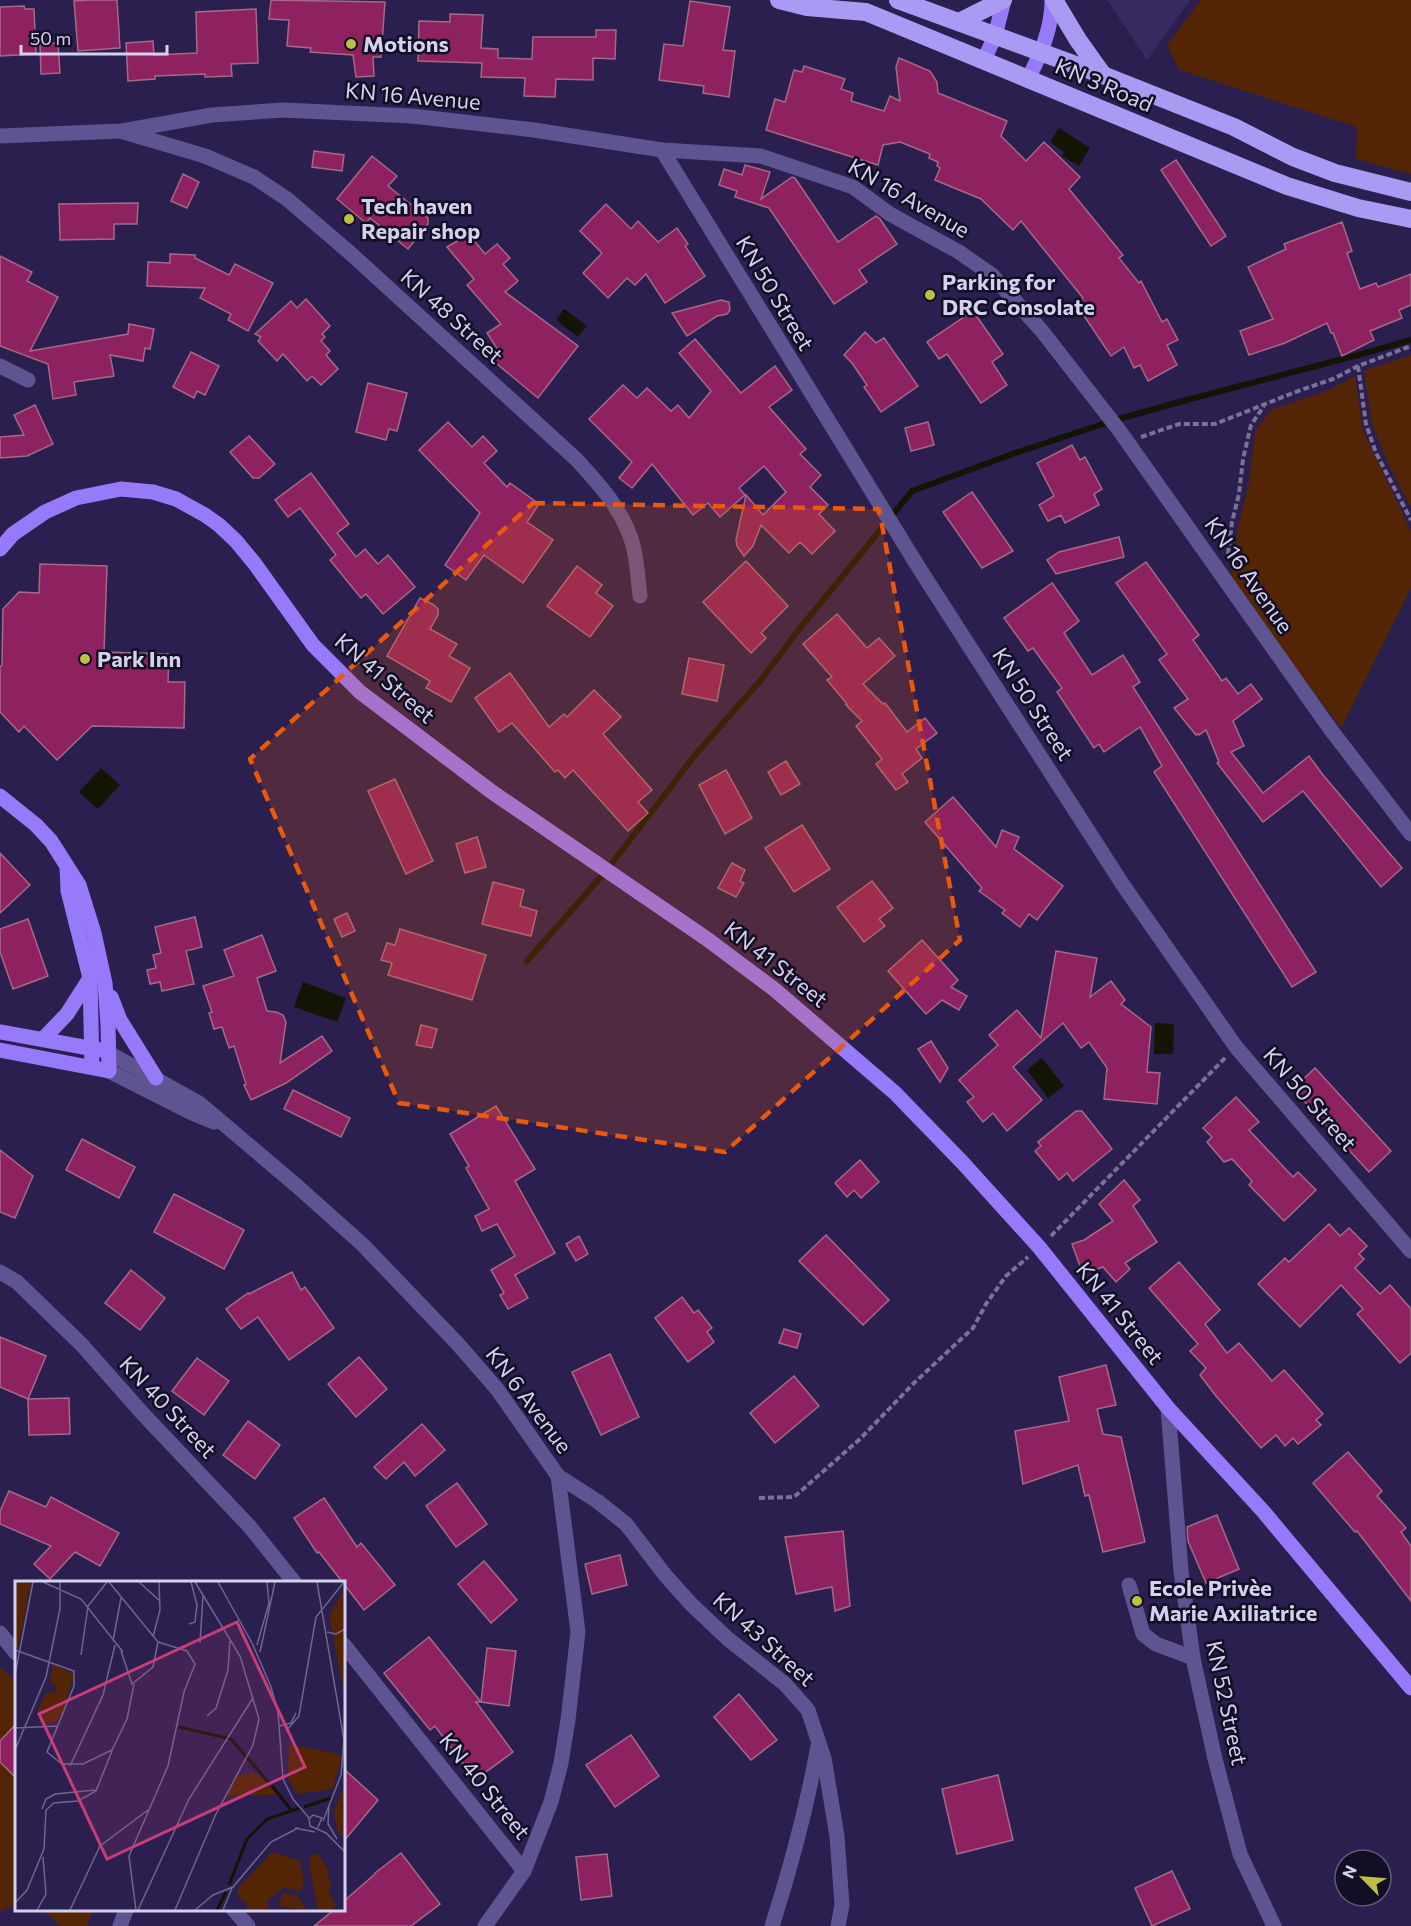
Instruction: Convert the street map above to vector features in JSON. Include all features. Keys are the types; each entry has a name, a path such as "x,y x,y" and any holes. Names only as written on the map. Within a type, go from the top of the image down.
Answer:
{"highway":[{"name":"KN 3 Road","path":"779,0 807,7 866,12 1287,186 1358,208 1411,219"},
{"name":"KN 3 Road","path":"898,0 1103,75 1234,127 1293,157 1335,173 1411,192"},
{"path":"959,22 1003,0"},
{"path":"1053,0 1077,40 1103,75"}],"main road":[{"path":"984,60 995,36 1003,0"},
{"path":"1028,79 1041,53 1053,0"},
{"name":"KN 41 Street","path":"0,549 12,534 45,512 76,498 104,491 129,489 153,492 176,499 206,515 237,541 313,645 360,692 492,792 707,939 774,989 895,1093 962,1162 1039,1247 1168,1408 1262,1510 1411,1688"},
{"path":"0,796 36,825 51,841 67,867 68,891 98,980 109,1053 109,1071"},
{"path":"43,1039 98,980"},
{"path":"92,1067 90,1047 92,1015 98,980"},
{"path":"98,980 156,1078"},
{"name":"KN 6 Avenue","path":"0,1032 90,1047 109,1053"},
{"name":"KN 6 Avenue","path":"0,1050 109,1071"}],"street":[{"name":"KN 16 Avenue","path":"0,136 122,131 212,115 283,110 412,116 534,130 662,150 761,156 853,187 890,214 958,252 992,275 1042,331 1125,440 1330,730 1411,834"},
{"name":"KN 48 Street","path":"122,131 205,156 254,177 286,199 349,252 576,459 608,493 621,515 633,544 640,596"},
{"name":"KN 50 Street","path":"662,150 919,568 1123,885 1236,1047 1411,1251"},
{"path":"0,366 28,380"},
{"name":"KN 6 Avenue","path":"109,1053 199,1103 363,1245 457,1343 497,1389 558,1476 578,1632 561,1763 551,1802 524,1871 484,1926"},
{"name":"KN 6 Avenue","path":"109,1071 192,1113 226,1127"},
{"name":"KN 40 Street","path":"0,1272 17,1282 82,1345 122,1392 250,1527 293,1581"},
{"name":"KN 52 Street","path":"1168,1408 1181,1571 1193,1658 1215,1759 1240,1854 1274,1926"},
{"name":"KN 43 Street","path":"558,1476 597,1501 626,1524 665,1575 691,1604 728,1639 785,1684 808,1710 821,1735 837,1836 842,1905 838,1926"},
{"path":"1130,1585 1143,1634 1156,1644 1193,1658"},
{"path":"0,1634 15,1652"},
{"name":"KN 40 Street","path":"345,1646 524,1871"},
{"path":"772,1926 811,1785 821,1735"},
{"path":"120,1926 126,1911"},
{"path":"235,1911 248,1926"}],"path":[{"path":"1125,440 1141,438 1179,424 1215,424 1333,379 1358,366 1411,346"},
{"path":"1358,366 1366,424 1376,453 1411,520"},
{"path":"1223,578 1251,425 1265,405"},
{"path":"759,1498 794,1497 860,1439 914,1383 973,1328 986,1304 1006,1276 1039,1247 1236,1047"}],"highlighted area":[{"path":"533,503 879,509 960,940 725,1152 399,1103 250,759"}],"shaded area":[{"path":"1107,0 1190,0 1147,60"},
{"path":"1201,0 1411,0 1411,174 1356,159 1357,127 1179,70 1167,45"},
{"path":"1059,128 1090,148 1079,166 1062,156 1064,152 1050,142"},
{"path":"564,309 587,326 578,337 556,320"},
{"path":"1411,355 1411,507 1390,468 1372,424 1364,371"},
{"path":"1355,376 1363,431 1411,531 1411,588 1341,728 1230,580 1239,523 1249,482 1255,431 1271,410 1329,390"},
{"path":"101,768 120,785 98,809 79,792"},
{"path":"303,982 346,998 337,1022 294,1007"},
{"path":"1155,1023 1174,1024 1173,1054 1154,1054"},
{"path":"1042,1058 1064,1086 1048,1098 1027,1070"},
{"path":"0,1667 15,1681 15,1904 0,1912"},
{"path":"44,1911 93,1911 87,1926 61,1926"}],"building":[{"path":"117,0 120,48 78,51 74,1"},
{"path":"271,0 385,2 381,57 373,57 374,76 356,77 353,55 310,52 311,48 287,46 289,20 269,19"},
{"path":"690,1 730,7 723,50 735,51 729,97 703,93 704,86 659,80 664,44 683,46"},
{"path":"24,6 25,9 34,9 36,54 0,56 0,7"},
{"path":"256,9 258,63 231,64 232,76 205,77 205,74 155,76 155,79 128,81 126,43 153,41 154,55 197,53 196,12"},
{"path":"450,14 483,15 481,48 498,49 498,58 532,59 533,37 596,37 596,30 616,30 615,59 593,58 593,80 556,79 555,97 524,96 525,78 481,77 482,63 418,61 419,21 450,22"},
{"path":"58,43 60,73 41,74 40,44"},
{"path":"899,58 930,71 937,82 938,93 1007,121 1001,136 1026,161 1044,142 1080,177 1069,189 1123,255 1119,258 1139,283 1141,281 1162,322 1167,319 1178,340 1167,345 1177,365 1148,381 1140,365 1134,368 1124,347 1111,356 1076,304 1083,298 1021,221 1013,230 981,199 935,180 940,168 937,166 938,162 929,158 930,154 900,142 883,145 878,165 766,130 775,99 785,102 794,70 802,72 804,66 845,79 841,89 853,93 851,101 884,111 890,96 900,101 896,67"},
{"path":"314,151 344,155 342,171 312,167"},
{"path":"372,156 397,176 388,186 428,218 428,224 408,249 370,218 366,223 337,199"},
{"path":"1176,160 1226,236 1211,246 1161,170"},
{"path":"745,165 770,172 761,199 792,177 795,178 838,242 876,216 897,244 859,270 867,282 834,304 769,208 735,197 737,191 719,185 724,169 742,175"},
{"path":"183,174 199,182 187,208 171,201"},
{"path":"138,203 137,224 114,224 114,239 60,240 59,204"},
{"path":"606,204 631,229 638,221 658,242 677,228 688,244 685,246 705,276 665,303 646,274 635,285 627,278 608,298 583,273 602,253 580,231"},
{"path":"1342,222 1352,251 1347,253 1360,289 1376,283 1378,287 1411,274 1411,305 1399,310 1402,318 1370,331 1374,340 1342,356 1327,323 1285,343 1249,355 1240,331 1273,319 1248,267 1286,249 1284,244"},
{"path":"469,234 485,254 497,244 510,258 503,264 518,281 505,292 578,346 538,398 491,359 498,350 487,333 501,324 467,285 474,279 447,247"},
{"path":"170,254 195,255 195,258 229,275 235,264 273,283 248,331 228,320 231,314 200,298 205,288 147,286 148,262 170,263"},
{"path":"0,256 32,272 27,281 58,297 30,351 128,334 129,324 154,329 150,349 145,348 143,361 110,355 114,376 74,382 76,395 53,399 48,364 0,346"},
{"path":"306,299 330,326 322,334 325,337 321,341 330,351 326,355 338,369 321,385 312,376 307,381 283,354 277,361 258,341 261,337 255,334 291,301 297,308"},
{"path":"721,300 729,302 730,310 727,314 717,316 687,336 672,313"},
{"path":"973,311 1003,354 992,362 1007,385 981,403 947,354 939,359 927,342"},
{"path":"865,332 876,343 884,338 918,386 881,412 864,387 867,385 844,355"},
{"path":"695,339 741,393 775,366 792,390 769,407 806,449 800,454 821,475 810,487 828,505 819,514 835,531 812,554 800,542 789,553 761,525 753,546 744,556 737,546 736,540 746,495 763,515 786,492 764,466 739,488 745,495 720,517 708,503 693,515 652,464 632,488 619,478 632,462 589,419 623,385 637,398 647,388 671,411 678,405 689,418 711,391 679,353"},
{"path":"191,352 219,366 205,395 197,391 194,398 173,387"},
{"path":"368,383 407,393 397,431 389,429 386,440 356,432"},
{"path":"35,405 53,444 27,456 0,458 0,437 24,435 14,415"},
{"path":"448,422 472,447 483,436 497,451 484,463 507,487 510,483 539,504 527,522 553,540 523,583 484,555 466,580 445,565 480,513 419,450"},
{"path":"928,422 934,445 911,451 905,428"},
{"path":"249,436 275,464 259,478 253,478 230,452"},
{"path":"1072,445 1080,460 1085,457 1102,489 1094,494 1099,505 1065,523 1061,515 1048,521 1039,505 1054,496 1037,463"},
{"path":"311,473 349,524 337,533 356,557 365,549 378,564 388,555 415,587 383,614 366,594 361,598 330,560 336,555 300,508 288,517 275,500"},
{"path":"972,492 1013,551 982,568 943,512"},
{"path":"1119,537 1124,557 1056,574 1047,560 1059,552"},
{"path":"746,561 788,606 761,633 766,638 751,653 703,602"},
{"path":"1146,562 1199,635 1193,640 1222,681 1226,678 1238,694 1251,684 1262,699 1233,721 1244,746 1231,752 1263,793 1309,756 1402,868 1381,887 1303,791 1263,822 1217,763 1219,762 1206,730 1196,735 1174,708 1188,699 1159,660 1167,654 1116,583"},
{"name":"Park Inn","path":"40,564 107,566 104,652 169,654 168,682 185,682 184,728 92,726 57,760 24,726 19,732 0,712 3,609 19,592 39,593"},
{"path":"577,566 602,585 596,593 613,606 590,637 547,606"},
{"path":"1052,583 1079,621 1064,633 1092,675 1123,655 1140,682 1133,687 1316,972 1292,987 1154,772 1162,766 1140,727 1104,752 1099,744 1094,748 1057,692 1062,688 1033,648 1028,651 1004,618"},
{"path":"420,598 438,609 438,615 430,629 457,644 449,656 470,668 451,702 426,688 430,681 387,656"},
{"path":"837,614 867,648 879,638 895,656 863,684 883,704 885,703 907,732 925,718 937,733 916,749 922,758 902,774 908,782 896,790 876,764 882,759 856,726 862,721 846,705 827,680 832,677 803,644"},
{"path":"689,658 724,665 717,701 682,694"},
{"path":"510,673 549,727 564,714 567,717 594,690 621,717 603,734 652,790 638,802 648,813 628,831 573,770 565,778 558,770 555,772 512,723 499,732 475,698"},
{"path":"786,761 800,784 781,795 768,772"},
{"path":"726,770 752,818 725,834 699,785"},
{"path":"395,779 433,861 406,874 368,791"},
{"path":"953,797 996,847 1002,830 1019,837 1014,849 1063,886 1037,920 1029,914 1020,927 1002,913 1005,910 979,891 982,888 925,822"},
{"path":"802,825 830,869 794,892 765,848"},
{"path":"477,837 486,867 465,873 456,844"},
{"path":"0,853 30,885 0,913"},
{"path":"732,863 745,870 740,881 744,883 736,897 718,888"},
{"path":"872,881 893,908 879,919 885,926 864,942 837,907"},
{"path":"493,882 524,890 520,906 537,911 531,936 482,924"},
{"path":"347,913 355,931 342,937 334,919"},
{"path":"195,917 202,947 186,951 194,984 162,991 160,982 150,984 147,970 156,968 153,955 161,953 155,927"},
{"path":"28,919 48,976 13,989 0,952 0,929"},
{"path":"400,929 486,955 472,1000 388,975 392,963 381,960 387,943 395,945"},
{"path":"262,935 276,971 257,978 267,1011 283,1015 286,1022 280,1063 322,1036 332,1051 286,1083 251,1100 244,1085 246,1084 234,1046 229,1048 222,1027 214,1029 209,1013 212,1012 203,986 234,976 224,950"},
{"path":"922,940 958,980 951,987 967,996 959,1010 942,1000 926,1014 888,971"},
{"path":"1056,951 1097,958 1090,997 1111,981 1125,1000 1121,1004 1151,1027 1147,1072 1160,1073 1157,1104 1104,1099 1107,1068 1089,1042 1081,1048 1063,1023 1013,1067 1042,1100 1007,1131 993,1113 983,1122 967,1102 974,1097 959,1080 998,1045 989,1035 1017,1010 1041,1038"},
{"path":"421,1025 437,1029 432,1048 416,1045"},
{"path":"931,1041 948,1068 940,1082 918,1049"},
{"path":"1315,1068 1391,1151 1369,1172 1293,1089"},
{"path":"293,1090 350,1118 341,1137 284,1109"},
{"path":"1236,1097 1259,1122 1249,1130 1293,1177 1298,1172 1316,1190 1284,1221 1249,1185 1252,1181 1232,1159 1224,1162 1207,1142 1212,1137 1203,1128"},
{"path":"496,1106 535,1169 515,1181 555,1253 515,1275 528,1298 508,1309 500,1295 504,1293 491,1270 515,1256 497,1224 482,1231 475,1216 489,1209 466,1168 469,1166 450,1134"},
{"path":"1076,1111 1082,1111 1112,1149 1073,1181 1067,1173 1059,1180 1035,1151 1041,1146 1038,1142"},
{"path":"82,1139 135,1167 119,1198 66,1170"},
{"path":"0,1150 33,1176 15,1218 0,1212"},
{"path":"860,1160 879,1182 861,1198 854,1190 847,1197 835,1183"},
{"path":"1124,1180 1140,1200 1133,1206 1157,1242 1125,1263 1130,1269 1116,1282 1103,1267 1083,1274 1072,1244 1084,1240 1113,1221 1099,1204"},
{"path":"174,1194 244,1230 224,1269 154,1232"},
{"path":"1329,1224 1340,1236 1349,1228 1367,1246 1359,1254 1364,1259 1355,1268 1380,1294 1390,1285 1411,1309 1411,1353 1400,1363 1357,1314 1363,1309 1341,1285 1300,1327 1258,1284 1285,1258 1289,1262"},
{"path":"826,1235 889,1300 863,1325 799,1261"},
{"path":"579,1236 588,1254 576,1261 566,1244"},
{"path":"1179,1262 1220,1310 1205,1324 1227,1353 1239,1343 1272,1381 1284,1370 1323,1414 1316,1420 1321,1425 1298,1444 1293,1438 1285,1446 1276,1435 1261,1448 1200,1375 1206,1368 1190,1351 1198,1344 1149,1288"},
{"path":"131,1270 165,1298 140,1330 105,1303"},
{"path":"292,1272 301,1290 305,1287 334,1328 289,1360 258,1317 241,1329 226,1309 248,1293"},
{"path":"682,1297 694,1313 698,1310 712,1328 707,1332 714,1342 688,1362 655,1318"},
{"path":"784,1329 801,1334 797,1348 779,1343"},
{"path":"0,1337 46,1356 28,1399 0,1387"},
{"path":"610,1354 639,1417 601,1435 572,1372"},
{"path":"359,1357 387,1389 356,1417 328,1384"},
{"path":"197,1358 229,1381 204,1415 172,1391"},
{"path":"1106,1365 1116,1405 1097,1409 1103,1434 1121,1437 1145,1542 1103,1552 1089,1495 1085,1496 1078,1465 1023,1484 1015,1431 1069,1421 1059,1377"},
{"path":"794,1376 819,1406 775,1443 750,1413"},
{"path":"69,1398 70,1434 29,1435 28,1399"},
{"path":"248,1421 280,1445 255,1479 223,1455"},
{"path":"422,1424 445,1450 415,1476 404,1462 386,1479 374,1467"},
{"path":"1348,1452 1382,1491 1377,1496 1406,1528 1401,1532 1411,1546 1411,1601 1357,1531 1355,1532 1313,1483"},
{"path":"457,1483 487,1524 456,1547 426,1506"},
{"path":"9,1491 46,1507 51,1497 119,1533 100,1566 75,1552 50,1579 34,1564 51,1546 0,1524 0,1511"},
{"path":"324,1498 357,1547 361,1543 395,1585 364,1610 345,1586 345,1581 342,1581 319,1552 317,1553 294,1518"},
{"path":"1217,1515 1239,1569 1206,1583 1188,1541 1187,1527"},
{"path":"843,1531 850,1606 835,1611 832,1587 796,1594 785,1537"},
{"path":"620,1555 627,1585 592,1594 585,1564"},
{"path":"484,1561 517,1600 491,1623 458,1584"},
{"path":"429,1637 481,1702 476,1702 513,1752 475,1780 435,1726 430,1730 384,1673"},
{"path":"487,1648 516,1651 509,1706 481,1702"},
{"path":"739,1694 777,1740 751,1760 714,1717"},
{"path":"15,1725 15,1777 0,1762 0,1741"},
{"path":"631,1735 659,1776 615,1807 586,1765"},
{"path":"345,1770 378,1800 345,1840"},
{"path":"998,1775 1013,1840 957,1854 942,1789"},
{"path":"401,1853 440,1904 411,1926 314,1926 333,1911 345,1911 345,1900"},
{"path":"607,1854 612,1896 581,1900 576,1857"},
{"path":"1172,1871 1190,1909 1152,1926 1135,1888"}],"waterway":[{"path":"527,961 606,871 696,754 760,681 912,491 1112,421 1411,340"}],"place":[{"name":"Motions","path":"351,44"},
{"name":"Tech haven Repair shop","path":"349,219"},
{"name":"Parking for DRC Consolate","path":"930,295"},
{"name":"Park Inn","path":"85,659"},
{"name":"Ecole Privèe Marie Axiliatrice","path":"1137,1601"}]}
